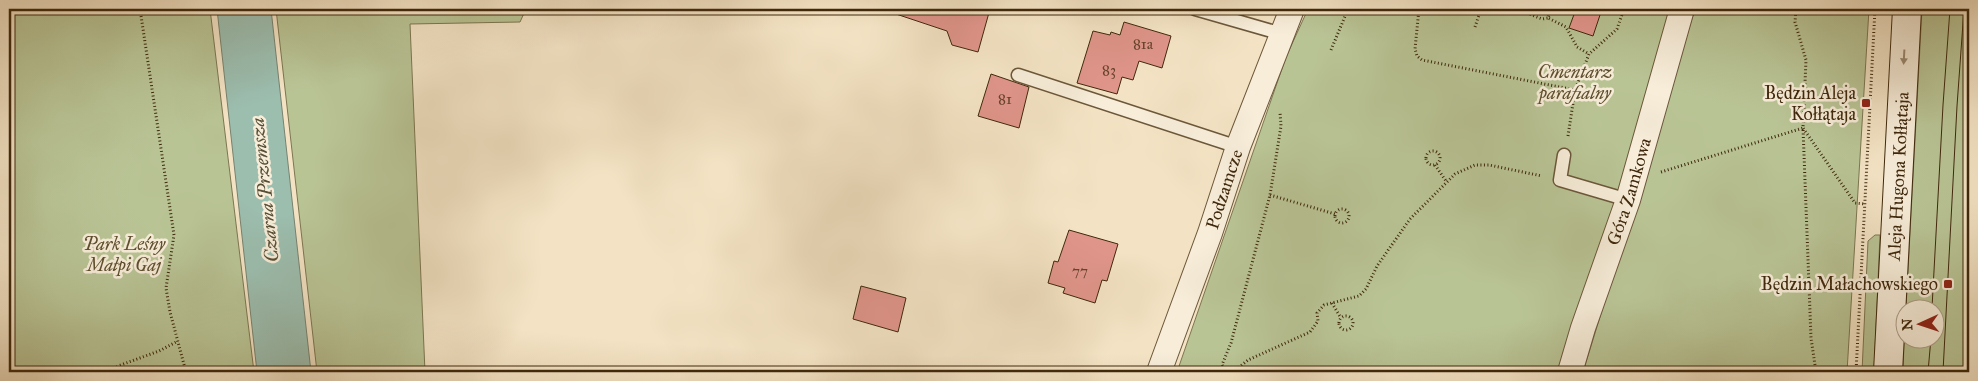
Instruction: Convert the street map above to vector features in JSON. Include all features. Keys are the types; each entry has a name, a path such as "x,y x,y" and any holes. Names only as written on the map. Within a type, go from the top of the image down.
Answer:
{"main road":[{"name":"Aleja Hugona Kołłątaja","path":"1888,372 1907,9"}],"street":[{"name":"Podzamcze","path":"1159,372 1210,233 1238,146 1292,9"},
{"name":"Góra Zamkowa","path":"1570,372 1583,328 1628,200 1682,9"}],"lane":[{"path":"1195,9 1282,34"},
{"path":"1018,75 1238,146"},
{"path":"1564,155 1560,180 1628,200"}],"path":[{"path":"140,9 174,235 166,288 170,312 186,372"},
{"path":"1331,50 1348,9"},
{"path":"1419,9 1415,50 1417,56 1422,60 1575,90"},
{"path":"1475,28 1481,9"},
{"path":"1516,9 1542,19 1548,18 1566,27 1577,47 1589,54"},
{"path":"1548,18 1551,9"},
{"path":"1564,155 1575,90 1589,54 1617,29 1624,9"},
{"path":"1796,9 1795,22 1806,60 1803,128 1811,338 1816,372"},
{"path":"1856,372 1875,9"},
{"path":"1226,372 1222,365 1231,343 1270,195 1281,126 1280,107"},
{"path":"1655,174 1803,128"},
{"path":"1803,128 1855,203 1865,204"},
{"path":"1435,165 1439,162 1439,155 1432,151 1426,155 1426,160 1430,165 1435,165 1446,182"},
{"path":"1233,372 1248,360 1310,332 1318,321 1317,314 1324,305 1359,296 1366,289 1377,266 1410,219 1455,174 1475,165 1489,165 1560,180"},
{"path":"1270,195 1335,214"},
{"path":"1344,209 1348,212 1348,219 1346,222 1341,223 1335,219 1335,214 1337,211 1344,209"},
{"path":"1332,303 1341,318 1339,322 1342,328 1346,330 1351,329 1353,322 1351,318 1347,316 1341,318"},
{"path":"112,372 118,366 159,351 178,341"}],"green space":[{"name":"Park Leśny Małpi Gaj","path":"9,9 210,9 254,372 9,372"},
{"path":"276,9 526,9 520,22 410,24 425,372 317,372"},
{"name":"Cmentarz parafialny","path":"1308,9 1675,9 1628,173 1560,372 1177,372 1286,57"},
{"path":"1695,9 1869,9 1847,372 1583,372"},
{"path":"1922,9 1969,9 1969,372 1903,372 1904,348 1946,348 1946,298 1907,298"},
{"path":"1875,235 1880,235 1874,372 1862,372 1868,241"}],"water":[{"name":"Czarna Przemsza","path":"217,9 271,9 311,372 257,372"}],"building":[{"path":"893,9 990,9 978,52 952,45 947,31 893,13"},
{"path":"1576,9 1602,9 1593,36 1569,28"},
{"path":"1124,22 1171,36 1162,68 1139,61 1133,80 1122,77 1117,94 1077,83 1093,31 1110,35 1111,32 1120,35"},
{"path":"991,74 1029,87 1019,128 978,116"},
{"path":"1069,230 1118,244 1107,281 1102,280 1095,303 1063,293 1065,288 1048,283 1054,261 1058,262"},
{"path":"861,286 906,298 898,332 853,319"}],"tram line":[{"path":"1933,298 1950,9"},
{"path":"1943,372 1964,9"},
{"path":"1928,372 1930,348"}],"place":[{"name":"Będzin Aleja Kołłątaja","path":"1866,103"},
{"name":"Będzin Małachowskiego","path":"1948,284"}]}
